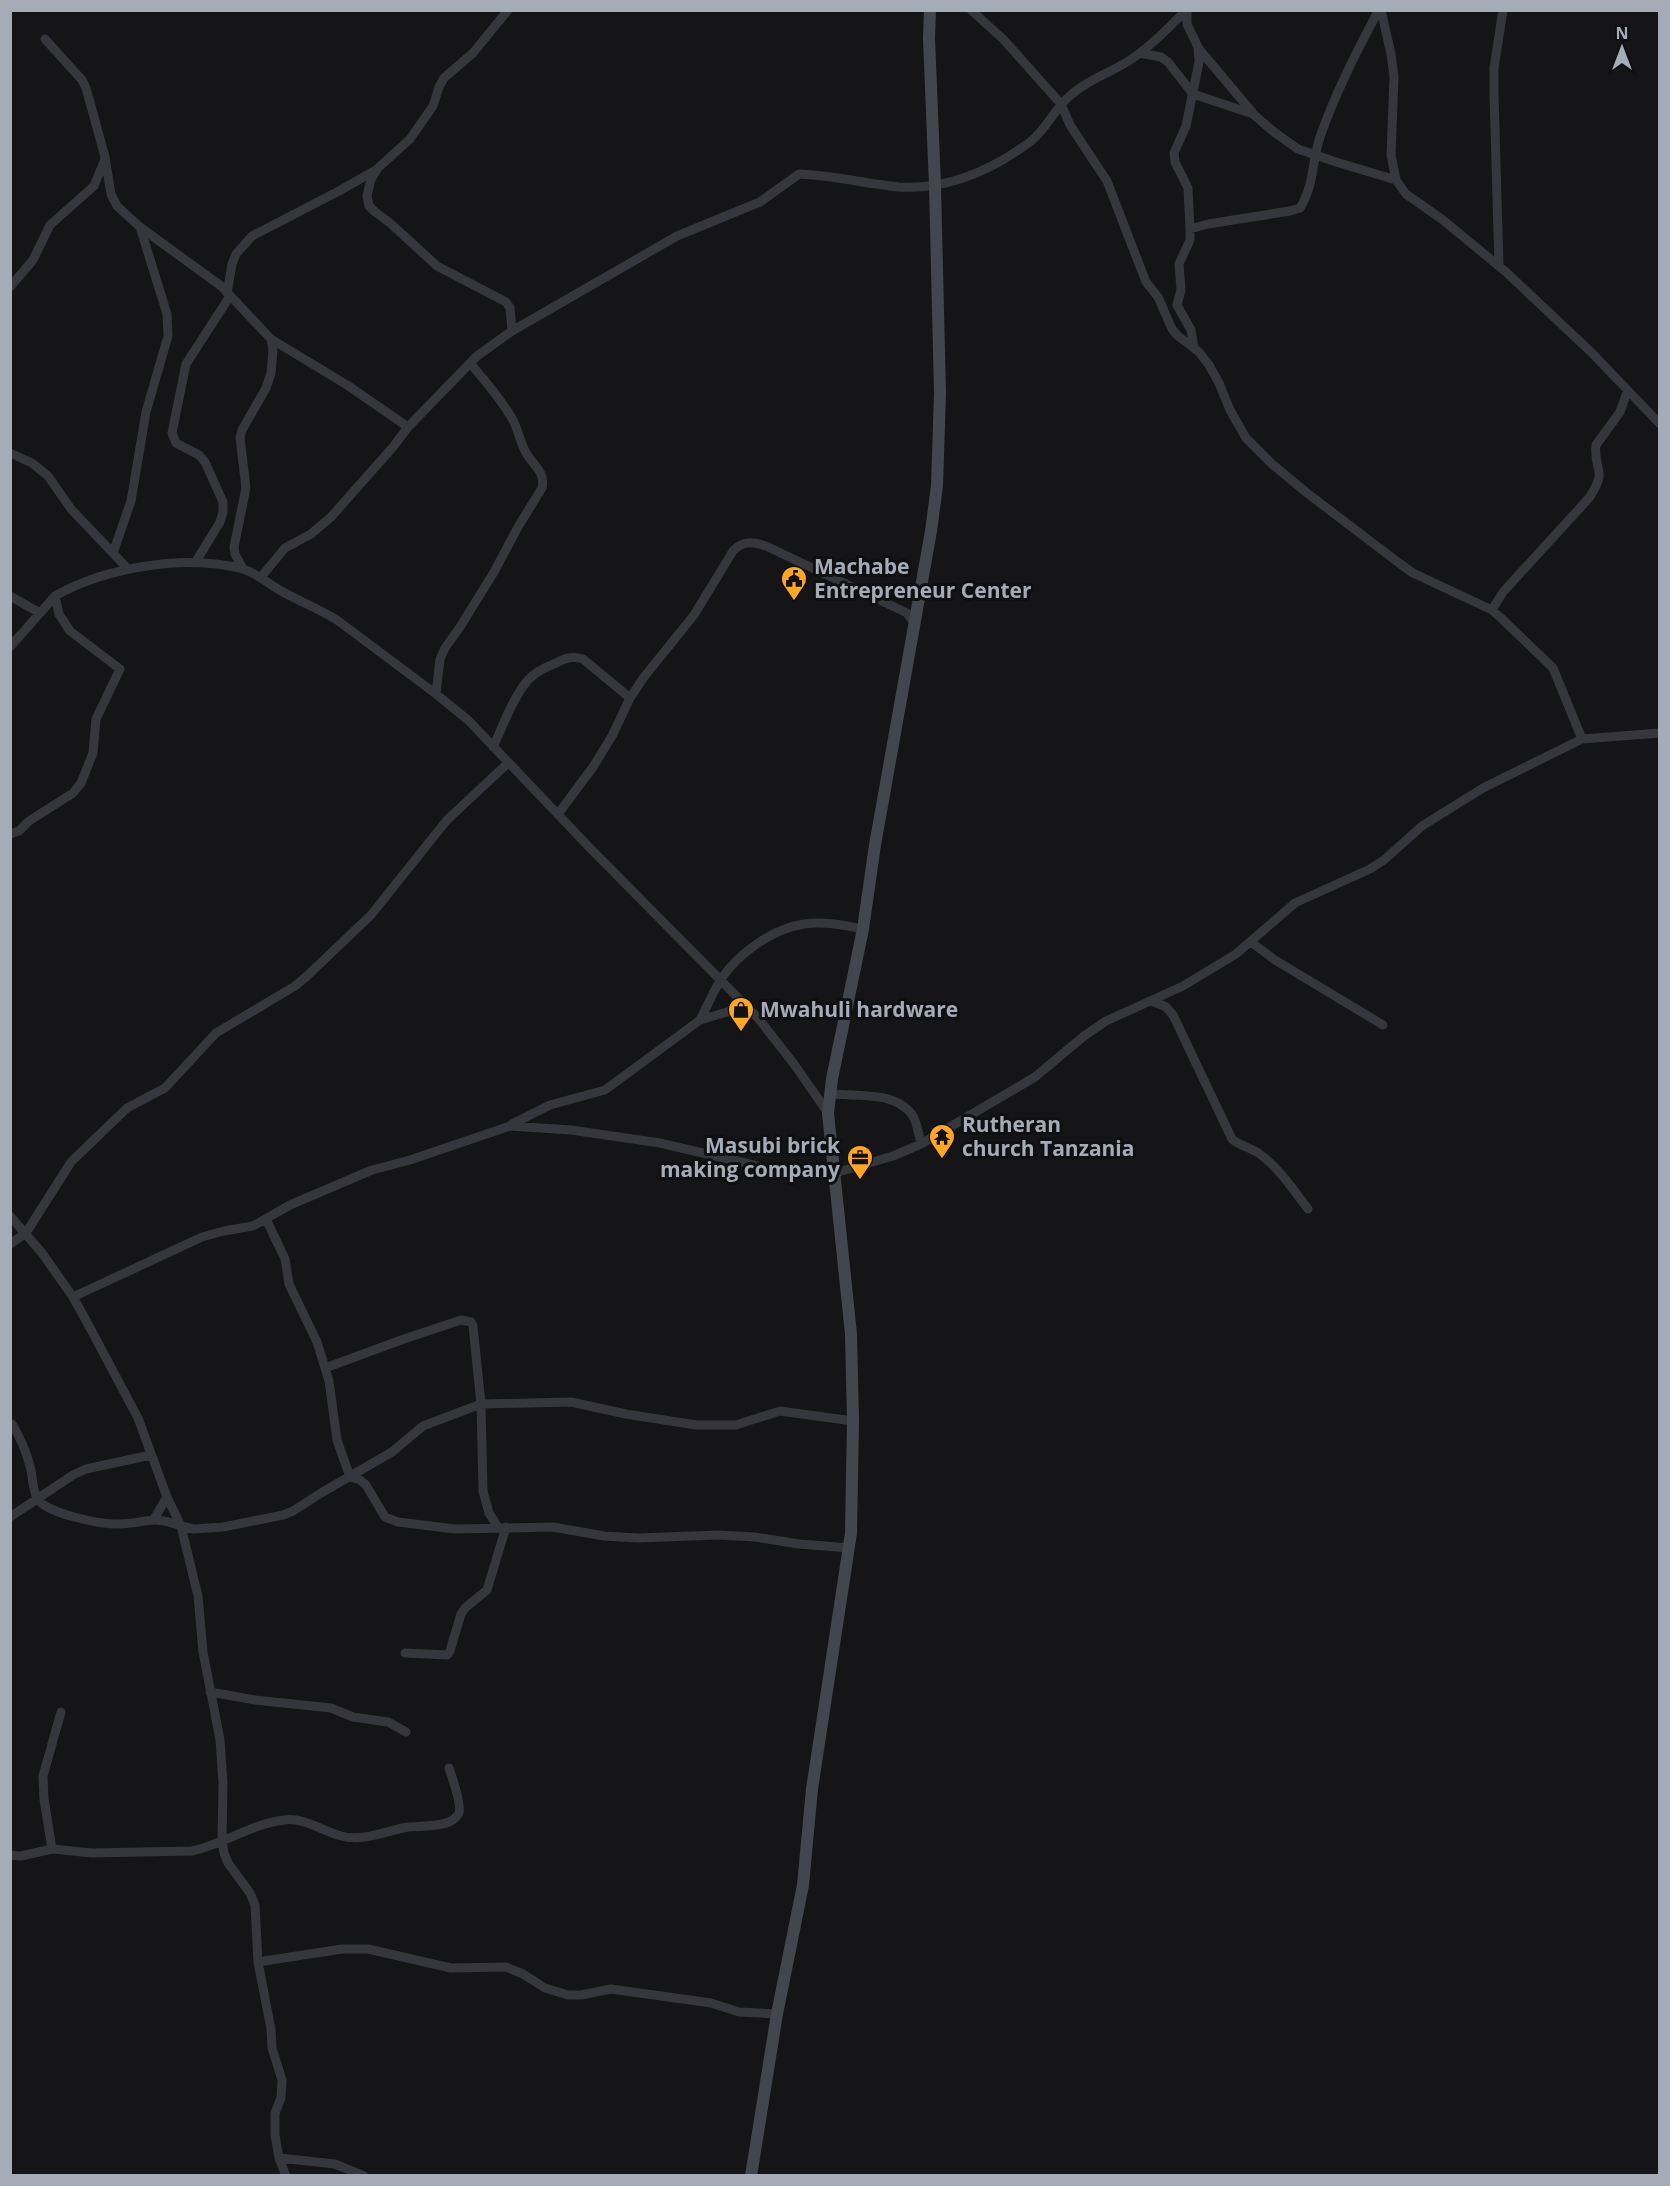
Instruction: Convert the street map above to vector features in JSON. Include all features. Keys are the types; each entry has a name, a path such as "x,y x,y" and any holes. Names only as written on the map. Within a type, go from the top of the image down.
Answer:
{"street":[{"path":"195,563 219,522 223,512 223,502 206,462 199,455 176,442 172,433 186,364 229,294 232,264 236,254 252,236 339,191 378,168 399,150 437,100 439,87 444,78 473,53 508,10"},
{"path":"751,2175 777,2014 803,1885 812,1789 850,1548 853,1421 851,1334 828,1113 863,929 875,845 915,624 937,486 940,393 930,10"},
{"path":"970,10 1003,39 1061,104 1070,125 1107,181 1146,282 1158,297 1172,329 1204,357 1216,376 1242,432 1272,464 1398,564 1492,610 1553,668 1582,739"},
{"path":"1186,10 1187,24 1198,47 1253,114 1288,143 1315,155 1396,180"},
{"path":"261,577 285,548 311,534 331,517 408,427 477,356 513,331 677,236 760,202 799,174 902,187 935,186 951,183 1008,157 1036,137 1061,104 1080,87 1140,53 1186,10"},
{"path":"1499,266 1494,68 1503,10"},
{"path":"1190,229 1300,208 1310,186 1315,155 1340,85 1377,14"},
{"path":"1377,14 1391,54 1394,77 1391,147 1396,180 1411,199 1443,220 1499,266 1592,353 1659,424"},
{"path":"45,39 82,80 105,157 114,201 140,227 193,264 229,294 271,339 339,380 408,427"},
{"path":"1194,348 1191,330 1177,305 1181,290 1179,264 1190,240 1190,229 1188,188 1175,162 1174,153 1186,126 1198,69 1198,47"},
{"path":"1140,53 1161,57 1168,62 1193,94 1253,114"},
{"path":"10,287 33,260 50,225 94,186 105,157"},
{"path":"378,168 371,179 367,196 369,206 437,266 506,302 510,308 513,331"},
{"path":"113,553 131,501 146,412 168,336 167,314 140,227"},
{"path":"243,569 234,547 246,488 240,438 244,424 266,388 271,373 273,350 271,339"},
{"path":"436,693 440,659 445,648 507,550 513,535 542,488 543,482 541,473 525,451 516,427 502,403 470,363"},
{"path":"1492,610 1503,592 1589,498 1597,486 1601,471 1596,445 1620,412 1628,392"},
{"path":"10,453 32,463 48,476 66,503 128,569"},
{"path":"558,814 598,759 630,698 644,677 694,615 734,551 744,543 766,546 796,560 907,613 915,624"},
{"path":"10,647 56,596 92,578 128,569 195,563 243,569 261,577 285,594 337,620 436,693 469,721 750,1009 794,1064 828,1113"},
{"path":"10,834 20,831 32,819 73,794 81,783 93,753 96,719 120,669 70,631 59,614 56,596"},
{"path":"10,597 40,613"},
{"path":"493,747 528,679 538,671 566,658 583,659 630,698"},
{"path":"510,1126 571,1130 660,1143 792,1174 835,1173 893,1155 921,1144 1035,1077 1095,1028 1183,986 1236,954 1274,918 1295,903 1370,869 1384,860 1422,826 1453,805 1582,739 1659,733"},
{"path":"10,1244 26,1233 71,1162 80,1153 127,1108 165,1088 216,1033 307,976 371,915 447,819 508,763"},
{"path":"700,1020 721,980 745,952 763,941 802,924 823,923 863,929"},
{"path":"1251,942 1275,960 1383,1025"},
{"path":"1152,1001 1166,1007 1173,1015 1232,1139 1259,1153 1273,1165 1308,1209"},
{"path":"73,1297 202,1238 253,1226 290,1205 372,1170 410,1160 510,1126 550,1105 605,1090 700,1020 727,1012 750,1009"},
{"path":"830,1094 887,1098 897,1101 914,1118 921,1144"},
{"path":"10,1216 26,1233 73,1297 138,1418 167,1497 181,1526 198,1596 203,1652 221,1751 224,1804 222,1840 228,1863 254,1900 258,1962 271,2029 272,2048 282,2080 281,2098 275,2113 276,2145 286,2175"},
{"path":"266,1219 285,1259 289,1284 317,1342 331,1391 338,1440 350,1477"},
{"path":"325,1368 404,1339 466,1320 473,1326 481,1404 483,1491 489,1513 502,1527"},
{"path":"12,1424 24,1448 37,1498 46,1505 63,1514 107,1524 164,1519 194,1529 214,1528 283,1515 302,1507 321,1493 392,1452 423,1426 481,1404 571,1402 626,1414 696,1425 736,1425 780,1411 802,1412 853,1421"},
{"path":"10,1517 73,1475 86,1469 151,1455"},
{"path":"350,1477 366,1485 381,1512 390,1520 455,1529 553,1527 604,1536 638,1538 718,1535 755,1537 799,1544 850,1548"},
{"path":"154,1519 167,1497"},
{"path":"405,1653 447,1655 461,1614 487,1590 502,1527"},
{"path":"210,1692 255,1700 331,1708 357,1718 388,1722 406,1732"},
{"path":"52,1849 44,1799 44,1776 61,1712"},
{"path":"10,1855 21,1856 52,1849 104,1853 192,1851 206,1848 233,1835 283,1820 300,1821 340,1836 354,1838 397,1829 447,1823 458,1815 460,1807 449,1768"},
{"path":"258,1962 356,1948 380,1951 451,1968 506,1967 524,1974 545,1988 568,1995 611,1989 711,2003 739,2012 777,2014"},
{"path":"279,2158 334,2164 364,2175"}],"place":[{"name":"Machabe Entrepreneur Center","path":"794,602"},
{"name":"Mwahuli hardware","path":"741,1033"},
{"name":"Rutheran church Tanzania","path":"942,1160"},
{"name":"Masubi brick making company","path":"860,1181"}]}
